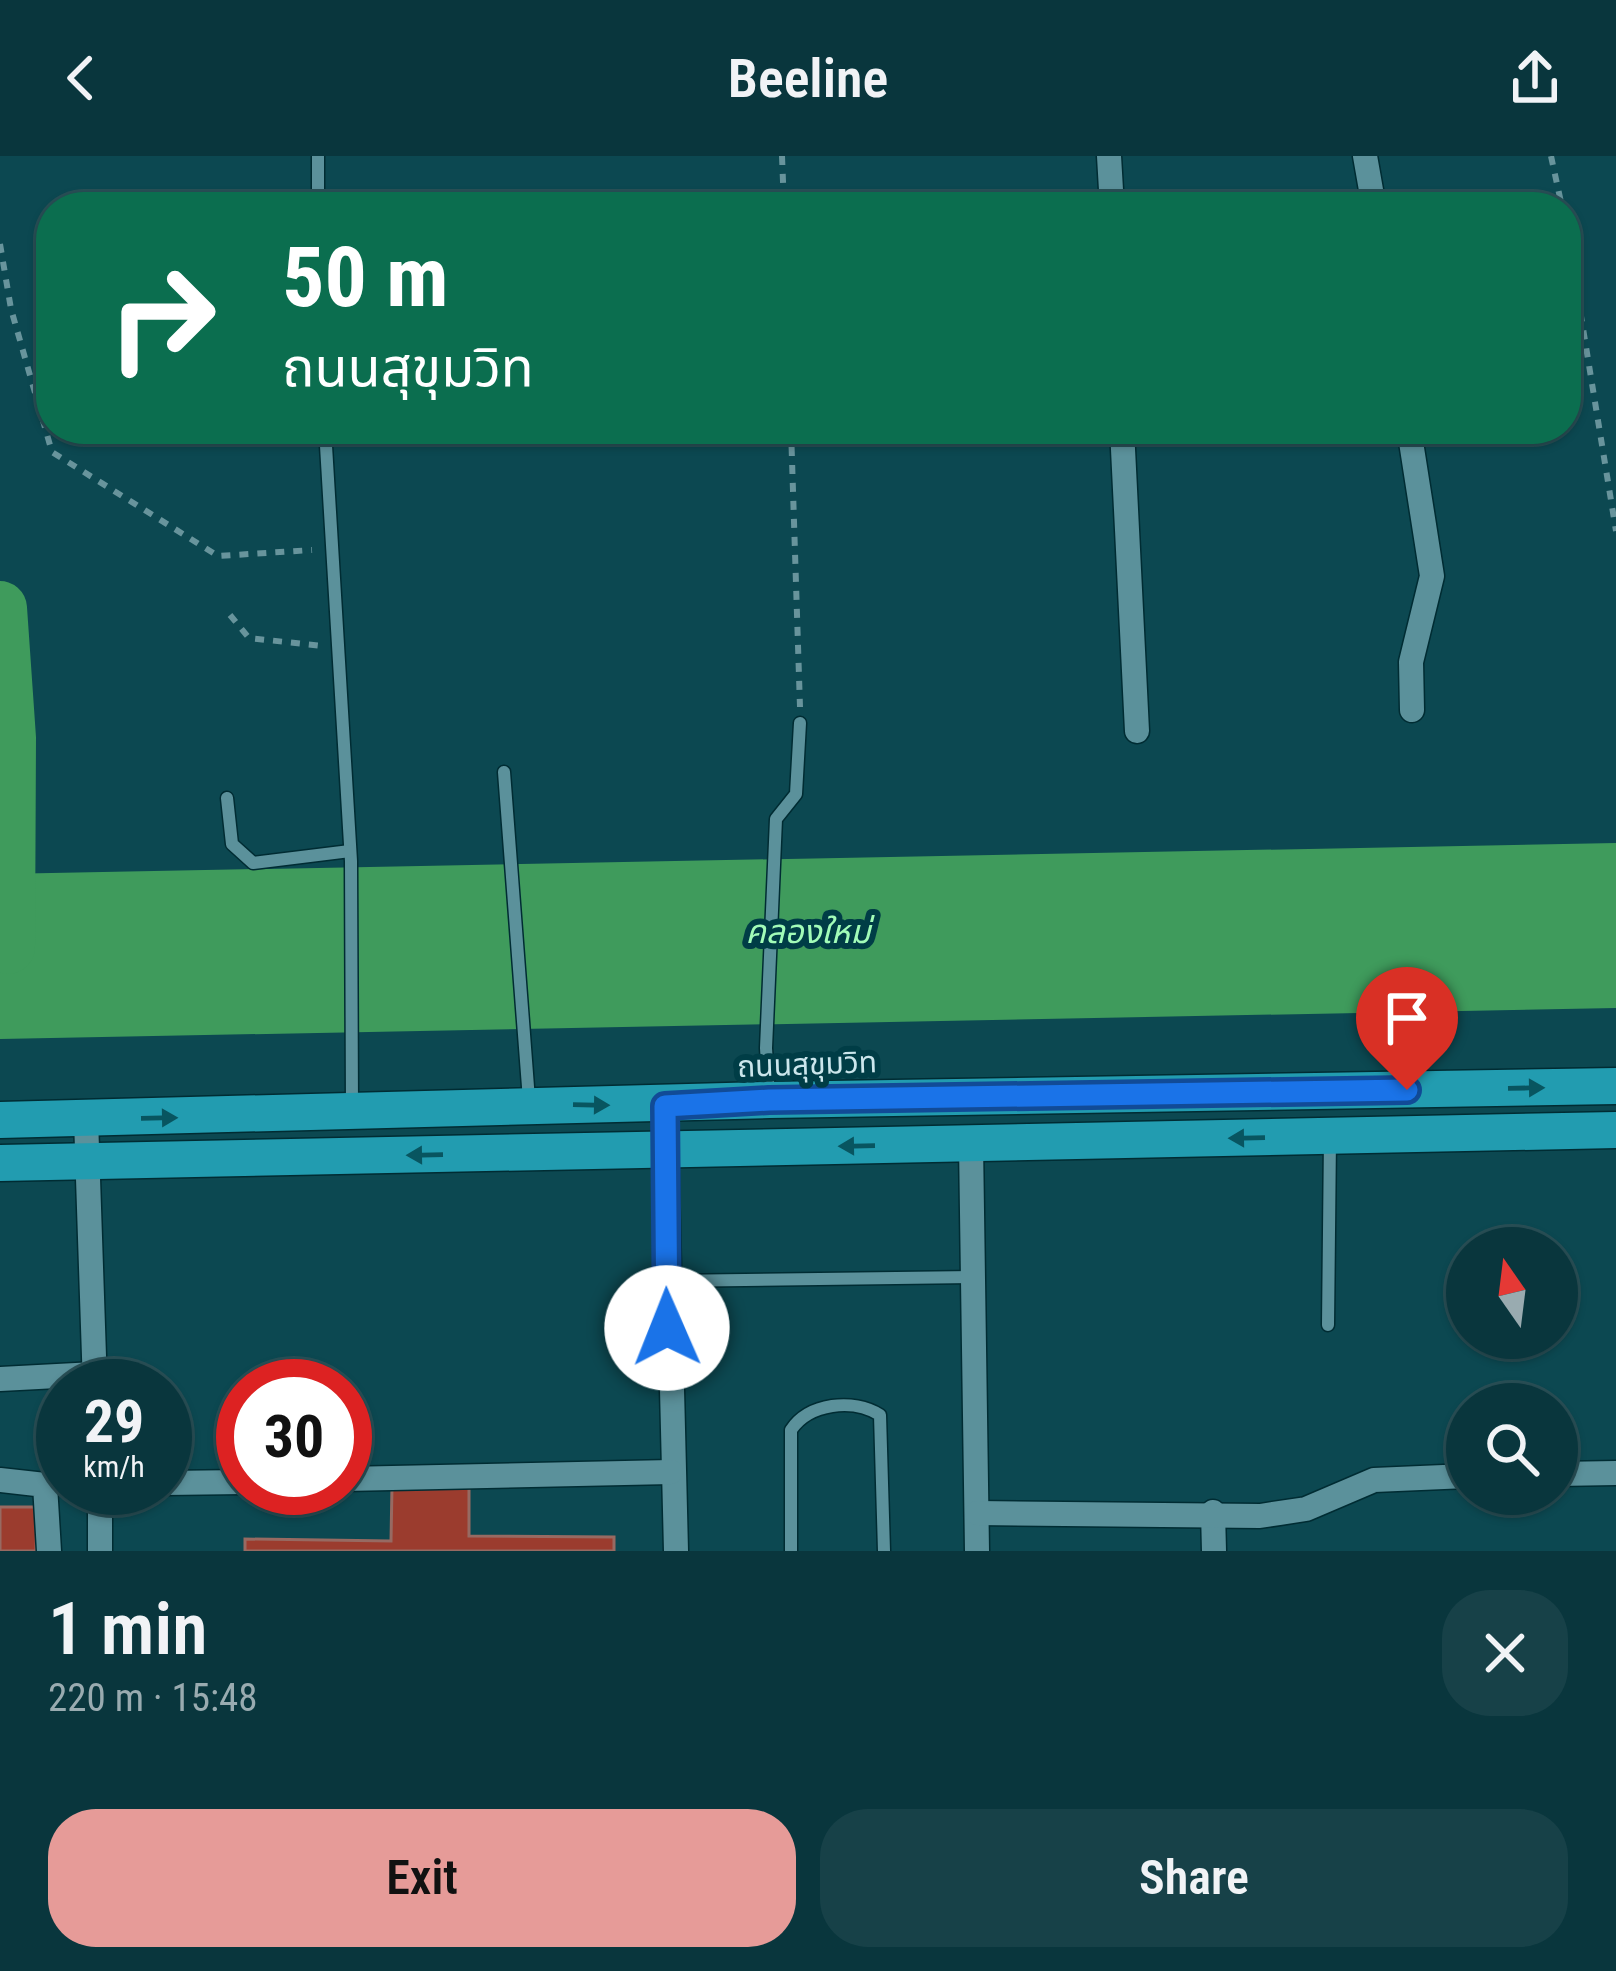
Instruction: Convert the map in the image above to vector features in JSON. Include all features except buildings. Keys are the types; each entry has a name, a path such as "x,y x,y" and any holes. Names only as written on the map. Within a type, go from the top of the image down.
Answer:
{"highway":[{"name":"ถนนสุขุมวิท","path":"0,1120 352,1114 529,1103 665,1106 769,1100 1616,1086"},
{"path":"0,1163 1616,1130"}],"street":[{"path":"1109,156 1111,192"},
{"path":"1365,156 1371,192"},
{"path":"1123,444 1137,730"},
{"path":"1411,444 1432,575 1411,662 1412,710"},
{"path":"665,1106 665,1280 676,1551"},
{"path":"86,1119 94,1359"},
{"path":"970,1144 977,1551"},
{"path":"0,1379 36,1379"},
{"path":"372,1478 671,1472"},
{"path":"1578,1474 1616,1473"},
{"path":"976,1513 1288,1513 1374,1480 1446,1477"},
{"path":"0,1480 45,1485 49,1551"},
{"path":"1213,1512 1214,1551"},
{"path":"100,1515 100,1551"}],"lane":[{"path":"318,156 318,192"},
{"path":"326,444 351,856 348,1048 352,1114"},
{"path":"769,1100 766,1048 775,836 779,813 796,794 800,723"},
{"path":"504,772 529,1103"},
{"path":"227,798 232,844 253,862 351,856"},
{"path":"1328,1324 1330,1137"},
{"path":"665,1280 973,1277"},
{"path":"791,1551 791,1430 808,1414 847,1405 873,1410 882,1423 884,1551"}],"path":[{"path":"782,156 783,192"},
{"path":"1551,156 1559,192"},
{"path":"0,244 11,309 36,396"},
{"path":"1581,316 1616,531"},
{"path":"50,444 52,452 218,556 333,548"},
{"path":"791,444 800,723"},
{"path":"230,615 249,638 338,646"}],"water":[{"name":"คลองใหม่","path":"1616,843 1616,1008 0,1039 0,874"}],"waterway":[{"path":"0,608 9,738 8,947"}],"route":[{"path":"667,1328 665,1106 769,1100 1407,1090"}]}
